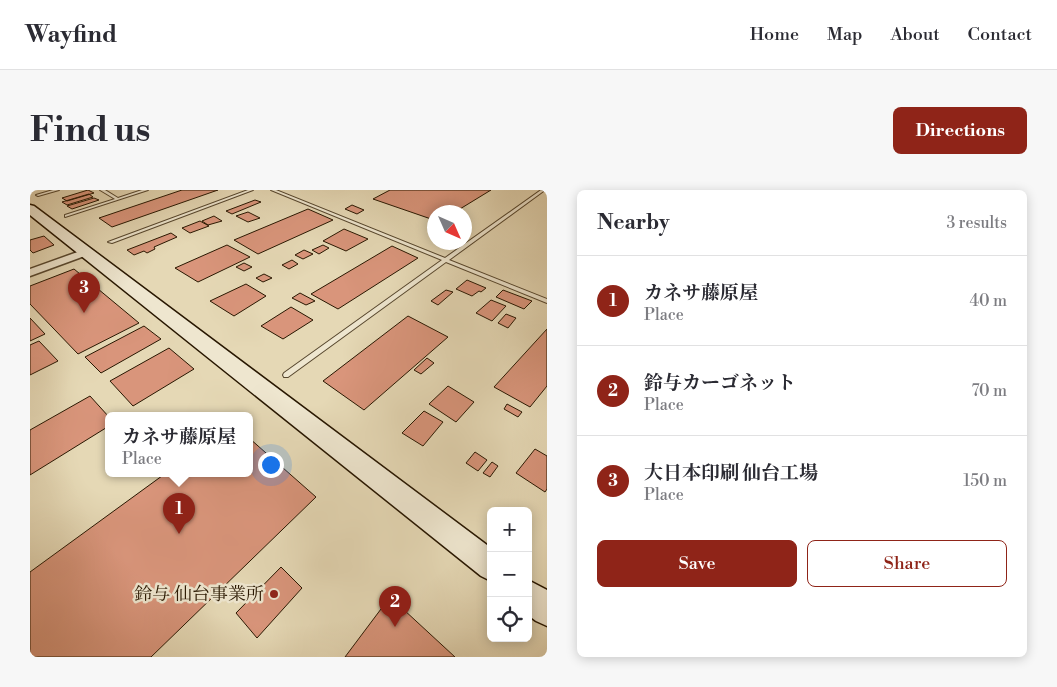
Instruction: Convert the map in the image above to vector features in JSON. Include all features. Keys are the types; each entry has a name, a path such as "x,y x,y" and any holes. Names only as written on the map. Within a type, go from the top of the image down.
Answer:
{"street":[{"path":"34,202 86,252 487,563"},
{"path":"30,273 86,252"},
{"path":"531,597 547,610"}],"lane":[{"path":"34,202 57,190"},
{"path":"102,190 118,199"},
{"path":"66,216 146,190"},
{"path":"110,242 251,190"},
{"path":"273,190 547,302"},
{"path":"286,374 543,190 547,192"}],"building":[{"path":"88,190 94,193 67,201 62,198"},
{"path":"182,190 218,190 112,227 99,218"},
{"path":"390,190 491,190 466,205 427,205 427,218 373,199"},
{"path":"89,194 93,197 67,205 62,202"},
{"path":"94,198 99,200 72,209 67,206"},
{"path":"255,200 261,202 232,214 226,211"},
{"path":"352,205 364,210 357,214 345,209"},
{"path":"308,209 333,220 258,254 234,240"},
{"path":"248,212 260,218 248,222 236,216"},
{"path":"214,216 222,221 208,225 202,221"},
{"path":"200,221 209,226 190,233 182,228"},
{"path":"344,229 368,239 346,251 323,241"},
{"path":"171,233 177,237 154,247 155,249 147,253 144,251 134,255 127,250"},
{"path":"44,236 54,245 33,253 30,250 30,240"},
{"path":"227,245 250,257 198,282 175,268"},
{"path":"323,245 329,248 319,254 312,250"},
{"path":"392,246 418,258 338,309 311,294"},
{"path":"304,250 313,254 303,259 295,255"},
{"path":"292,260 298,264 289,269 282,265"},
{"path":"244,263 252,267 244,271 236,267"},
{"path":"74,269 139,323 78,354 30,304 30,286"},
{"path":"264,274 272,278 263,282 256,278"},
{"path":"467,280 486,288 472,296 456,289"},
{"path":"246,284 266,296 234,316 210,301"},
{"path":"446,290 453,292 438,305 431,301"},
{"path":"503,290 532,301 524,309 496,297"},
{"path":"300,293 315,301 306,305 292,298"},
{"path":"491,300 506,306 492,321 476,313"},
{"path":"291,307 313,320 283,339 261,326"},
{"path":"506,314 516,318 508,328 498,323"},
{"path":"408,316 448,337 364,410 323,381"},
{"path":"30,318 45,334 30,341"},
{"path":"144,326 161,339 101,373 85,357"},
{"path":"547,329 547,386 530,407 494,387"},
{"path":"39,341 58,361 30,375 30,345"},
{"path":"169,348 194,369 133,406 110,381"},
{"path":"427,358 434,363 421,374 414,370"},
{"path":"448,386 474,402 456,422 429,404"},
{"path":"90,396 105,413 105,428 30,475 30,430"},
{"path":"507,404 522,412 518,417 504,409"},
{"path":"424,411 443,422 423,446 402,433"},
{"path":"253,442 316,497 151,657 30,657 30,572 161,477 253,477"},
{"path":"535,449 547,456 547,489 545,492 516,473"},
{"path":"475,452 487,460 478,471 466,463"},
{"path":"492,462 498,466 490,477 483,473"},
{"path":"281,567 302,588 257,638 236,613"},
{"path":"390,597 455,657 345,657"}],"place":[{"name":"大日本印刷 仙台工場","path":"84,313"},
{"name":"カネサ藤原屋","path":"179,534"},
{"name":"鈴与 仙台事業所","path":"274,594"},
{"name":"鈴与カーゴネット","path":"395,627"}]}
